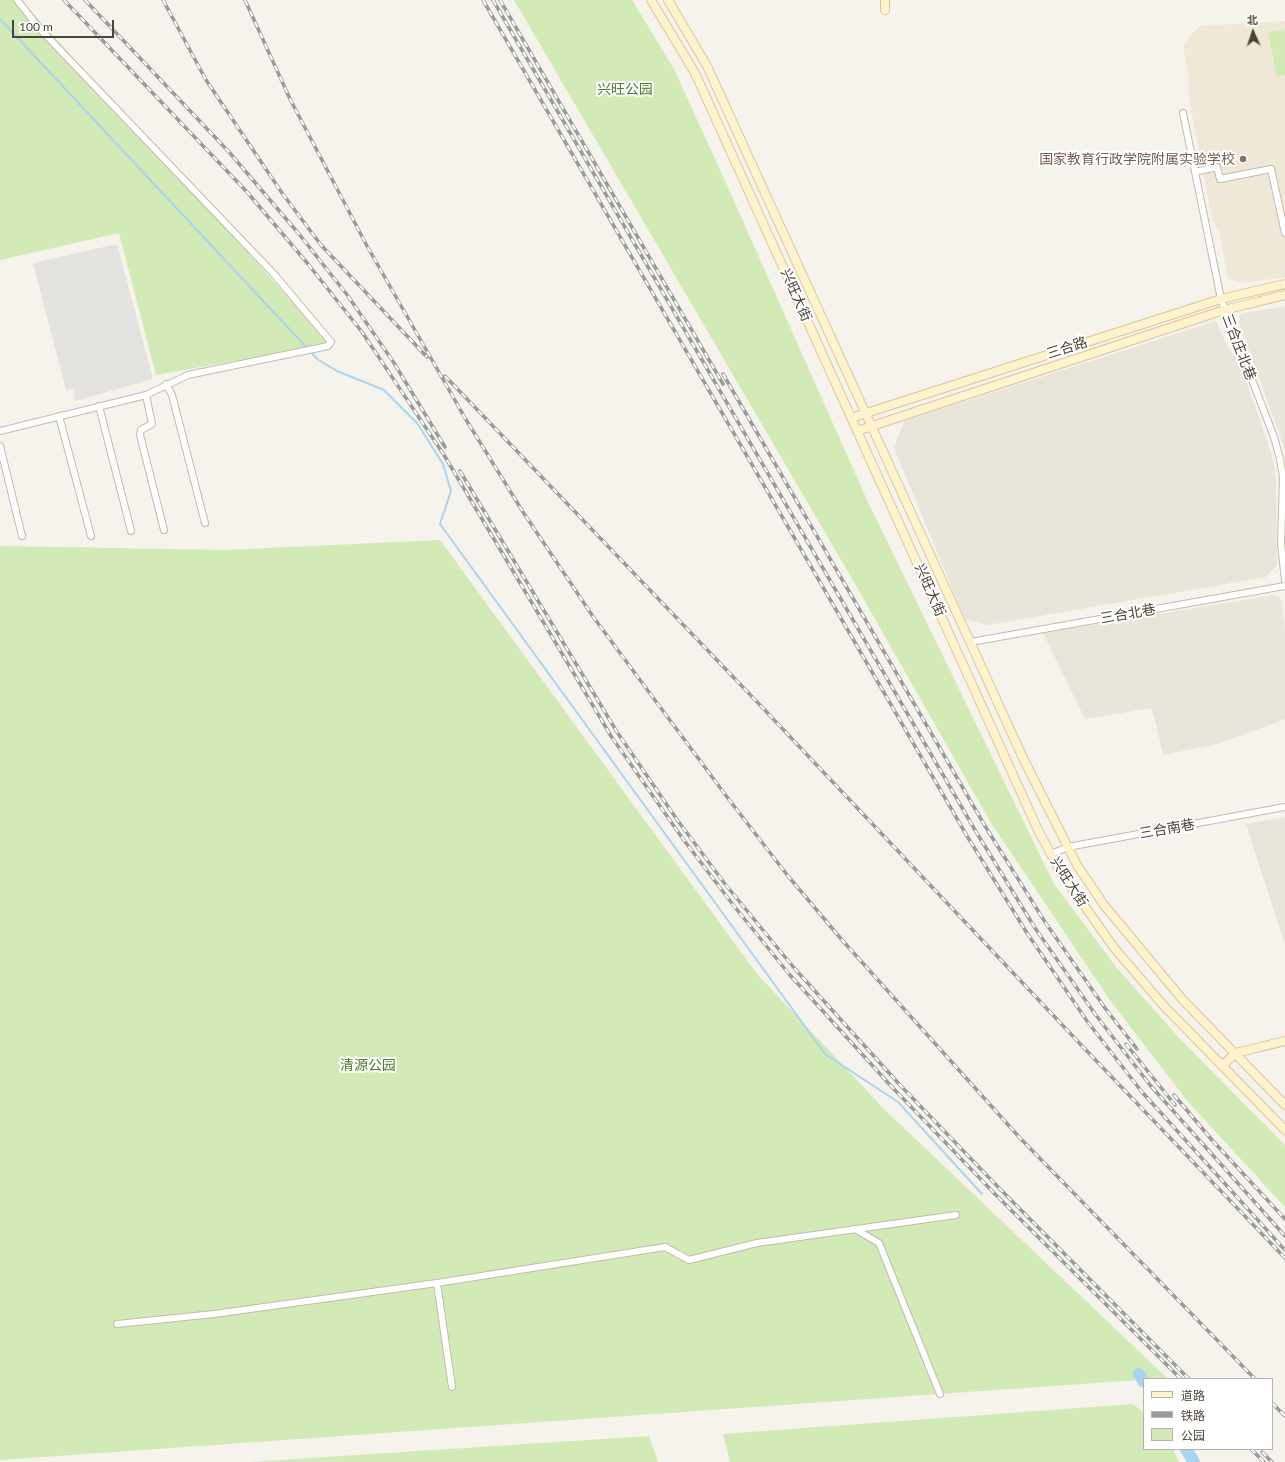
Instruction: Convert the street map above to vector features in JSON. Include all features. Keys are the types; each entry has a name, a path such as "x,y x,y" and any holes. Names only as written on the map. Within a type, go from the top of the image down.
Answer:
{"main road":[{"name":"兴旺大街","path":"651,0 694,73 1035,823 1061,873 1115,949 1164,1006 1285,1130"},
{"name":"兴旺大街","path":"668,0 707,66 1023,758 1068,847 1104,905 1182,999 1285,1105"},
{"path":"885,0 886,10"},
{"name":"三合路","path":"851,418 1221,299 1285,284"},
{"name":"三合路","path":"857,431 1224,310 1285,295"},
{"path":"1223,1065 1236,1053 1285,1041"}],"street":[{"path":"0,431 146,395 166,384 188,375 328,346 332,342 272,273 40,29 16,0"},
{"name":"三合庄北巷","path":"1183,112 1224,310 1274,437 1280,459 1283,477 1282,544 1285,580"},
{"path":"1195,172 1217,167 1220,179 1271,169 1285,233"},
{"path":"166,384 172,395 205,523"},
{"path":"146,395 152,424 141,430 140,435 164,530"},
{"path":"99,406 131,531"},
{"path":"59,416 91,536"},
{"path":"0,446 22,536"},
{"name":"三合北巷","path":"971,642 1285,586"},
{"name":"三合南巷","path":"1051,854 1068,847 1285,807"},
{"path":"117,1324 214,1314 437,1283 665,1247 689,1260 757,1242 956,1215"},
{"path":"855,1229 879,1243 940,1394"},
{"path":"437,1283 452,1387"}],"shaded area":[{"name":"国家教育行政学院附属实验学校","path":"1285,21 1285,277 1245,283 1228,279 1219,232 1212,219 1189,99 1189,77 1183,45 1199,26"},
{"path":"117,244 153,379 75,401 73,389 66,390 33,263"},
{"path":"1285,306 1285,450 1239,323 1240,314"},
{"path":"1216,321 1228,348 1240,363 1272,455 1276,479 1277,565 1266,577 988,625 965,619 894,448 904,421"},
{"path":"1274,595 1280,598 1282,602 1285,629 1285,719 1218,744 1163,755 1152,708 1085,719 1043,633"},
{"path":"1285,817 1285,945 1246,824"}],"green space":[{"path":"0,0 21,0 330,344 156,375 119,233 0,260"},
{"name":"兴旺公园","path":"514,0 632,0 674,69 867,500 1054,884 1117,968 1180,1039 1285,1145 1285,1207 1189,1103 1112,1003 991,823 854,582"},
{"path":"1285,29 1285,75 1277,77 1268,32"},
{"name":"清源公园","path":"440,540 757,974 885,1110 1167,1378 1143,1378 1143,1380 0,1460 0,546 226,550"},
{"path":"1133,1404 1143,1412 1143,1450 1173,1450 1179,1462 730,1462 723,1434"},
{"path":"649,1436 658,1462 250,1462"}],"waterway":[{"path":"0,19 308,349"},
{"path":"311,352 317,359 337,371 384,390 417,423 443,464 451,491 440,524 825,1054 898,1102 982,1194"},
{"path":"1139,1374 1143,1380"},
{"path":"1187,1450 1194,1462"}],"railway":[{"path":"64,0 247,192 308,264 362,332 444,455 611,736 683,839 734,906 789,974 891,1086 994,1193 1180,1378"},
{"path":"85,0 229,152 299,234 348,296 394,363 445,447"},
{"path":"163,0 206,80 282,193 321,245 427,357"},
{"path":"245,0 290,99 367,246 465,418 523,512 594,618 727,797 788,876 842,940 1020,1138 1254,1378"},
{"path":"483,0 967,836 1027,933 1087,1021 1142,1092 1285,1250"},
{"path":"493,0 975,830 1035,928 1095,1014 1150,1085 1285,1236"},
{"path":"500,0 723,384"},
{"path":"723,374 985,826 1045,922 1105,1008 1137,1049"},
{"path":"445,376 760,705 1285,1258"},
{"path":"460,471 617,732 678,821 725,884 795,969 900,1085 999,1188 1188,1378"},
{"path":"1126,1044 1175,1105"},
{"path":"1174,1095 1212,1140 1285,1219"},
{"path":"1273,1404 1285,1416"},
{"path":"1252,1450 1264,1462"},
{"path":"1262,1452 1272,1462"}],"place":[{"name":"国家教育行政学院附属实验学校","path":"1243,159"}]}
